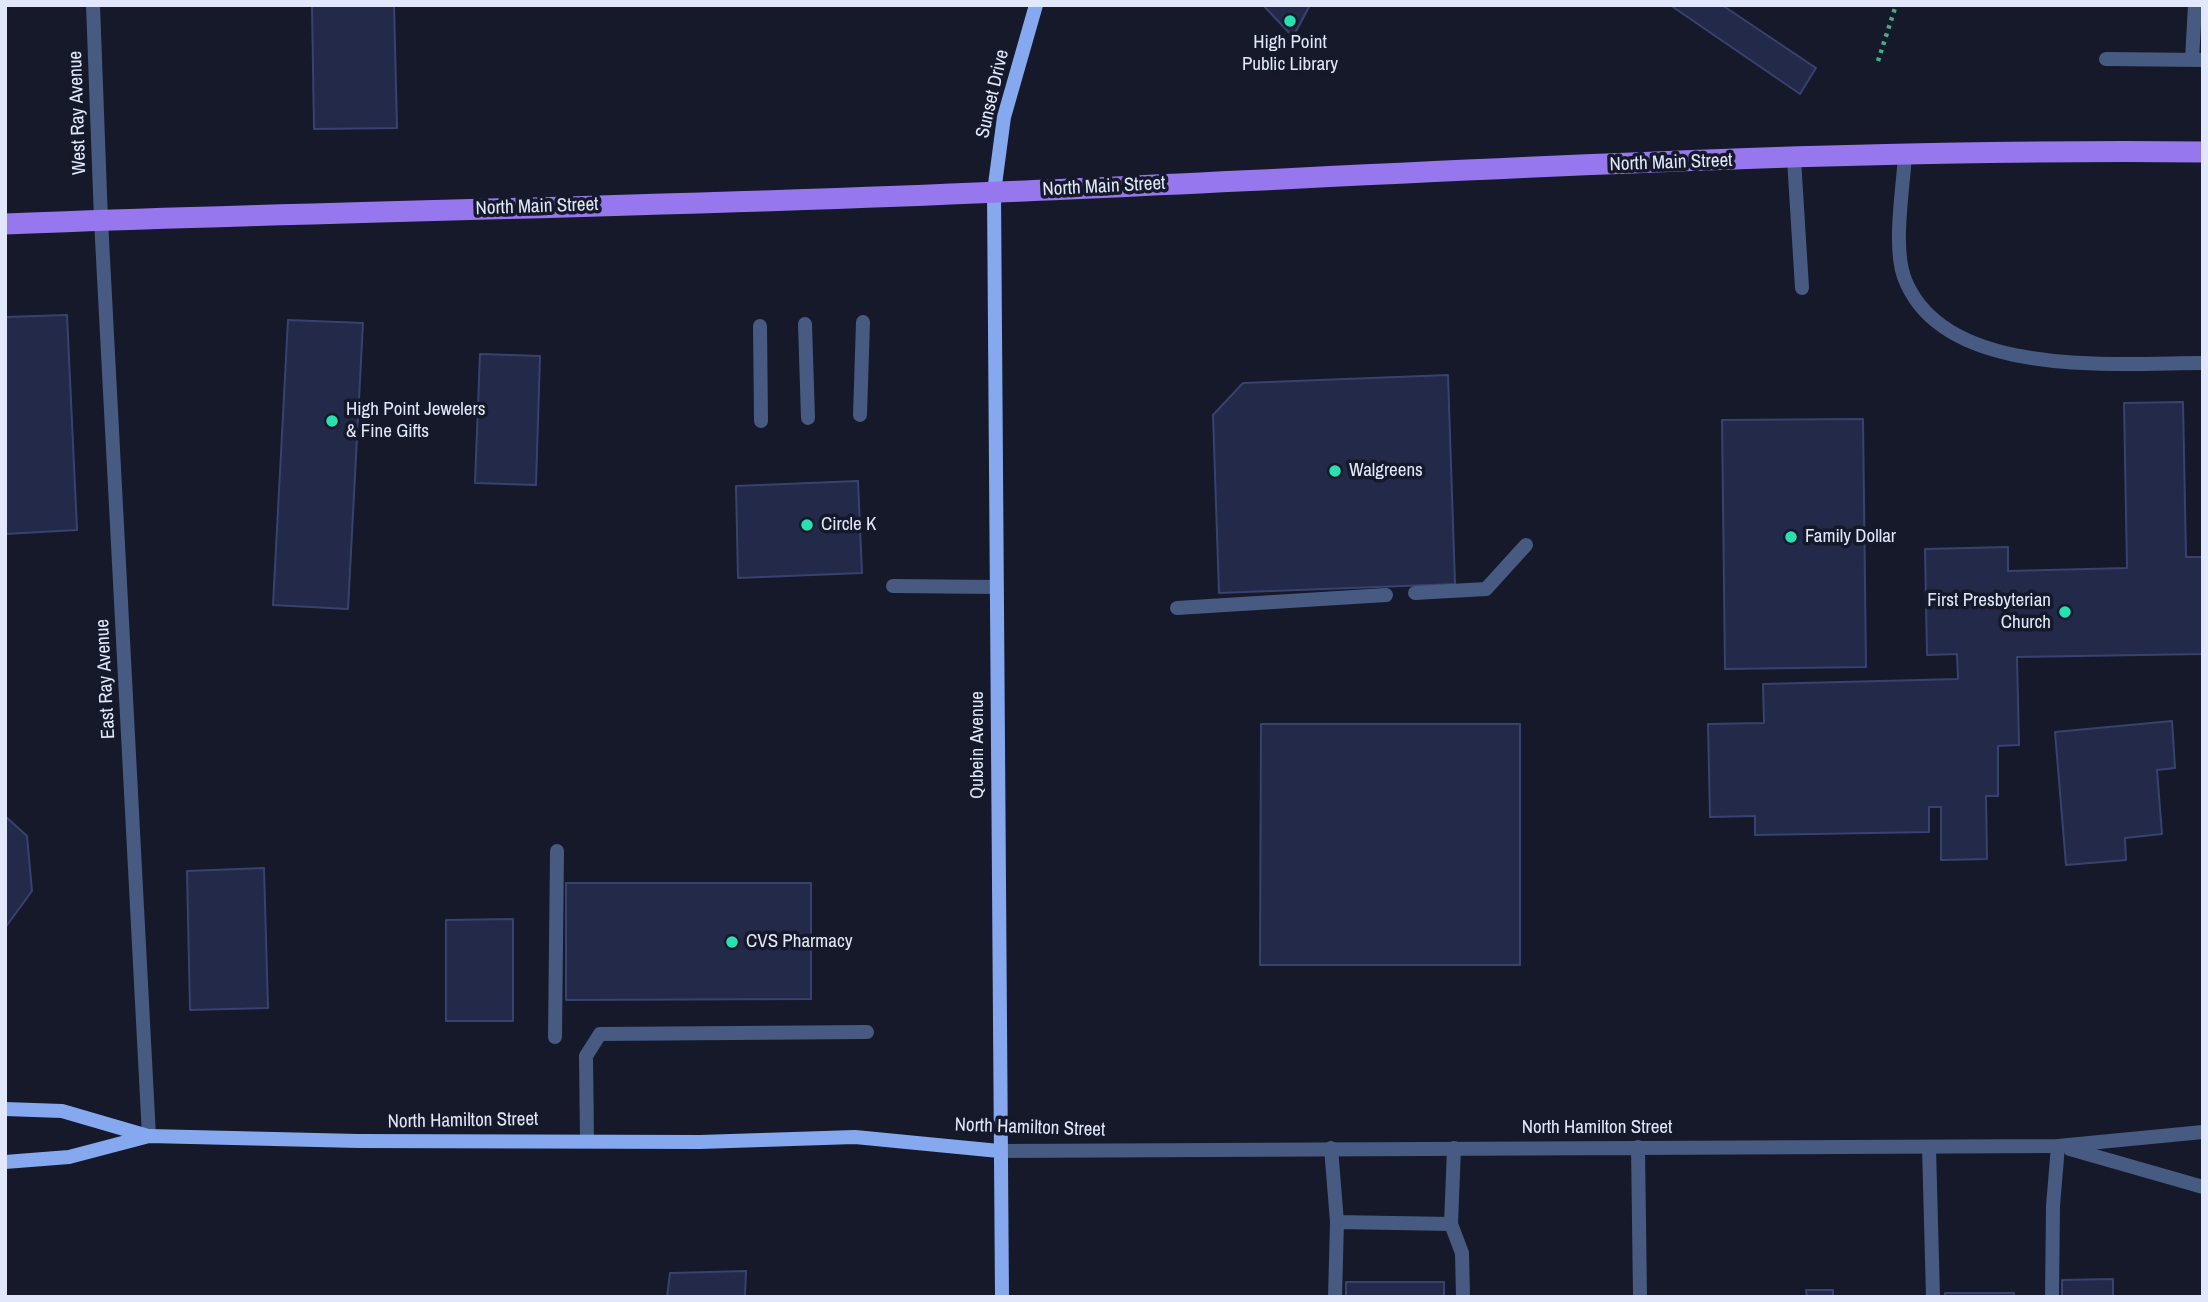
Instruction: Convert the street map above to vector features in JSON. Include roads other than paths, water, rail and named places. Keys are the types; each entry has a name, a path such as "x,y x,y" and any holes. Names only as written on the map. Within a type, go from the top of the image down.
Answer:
{"main road":[{"name":"North Main Street","path":"5,224 994,192 1530,167 1905,155 2203,152"}],"street":[{"name":"West Ray Avenue","path":"93,5 101,220"},
{"name":"Sunset Drive","path":"994,192 1004,117 1036,5"},
{"path":"2106,59 2197,60 2195,5"},
{"path":"1905,155 1900,252 1904,277 1916,297 1953,333 1988,350 2016,356 2095,363 2203,363"},
{"path":"1794,159 1802,288"},
{"name":"Qubein Avenue","path":"994,192 1002,1297"},
{"name":"East Ray Avenue","path":"101,220 149,1136"},
{"path":"860,415 863,322"},
{"path":"805,324 808,418"},
{"path":"760,326 761,421"},
{"path":"1415,593 1486,589 1525,545"},
{"path":"893,586 996,587"},
{"path":"1177,608 1386,595"},
{"path":"555,1037 556,851"},
{"path":"587,1140 586,1056 600,1034 867,1032"},
{"path":"5,1109 62,1111 149,1136"},
{"name":"North Hamilton Street","path":"5,1162 69,1157 149,1136 358,1141 700,1142 855,1137 999,1151 2058,1146 2203,1132"},
{"path":"2052,1297 2053,1206 2058,1146"},
{"name":"North Hamilton Street","path":"2058,1146 2203,1186"},
{"path":"1638,1147 1640,1297"},
{"path":"1929,1147 1933,1297"},
{"path":"1331,1148 1337,1222 1335,1297"},
{"path":"1454,1148 1451,1224 1462,1254 1463,1297"},
{"path":"1337,1222 1451,1224"}],"place":[{"name":"High Point Public Library","path":"1290,21"},
{"name":"High Point Jewelers & Fine Gifts","path":"332,421"},
{"name":"Walgreens","path":"1335,471"},
{"name":"Circle K","path":"807,525"},
{"name":"Family Dollar","path":"1791,537"},
{"name":"First Presbyterian Church","path":"2065,612"},
{"name":"CVS Pharmacy","path":"732,942"}]}
